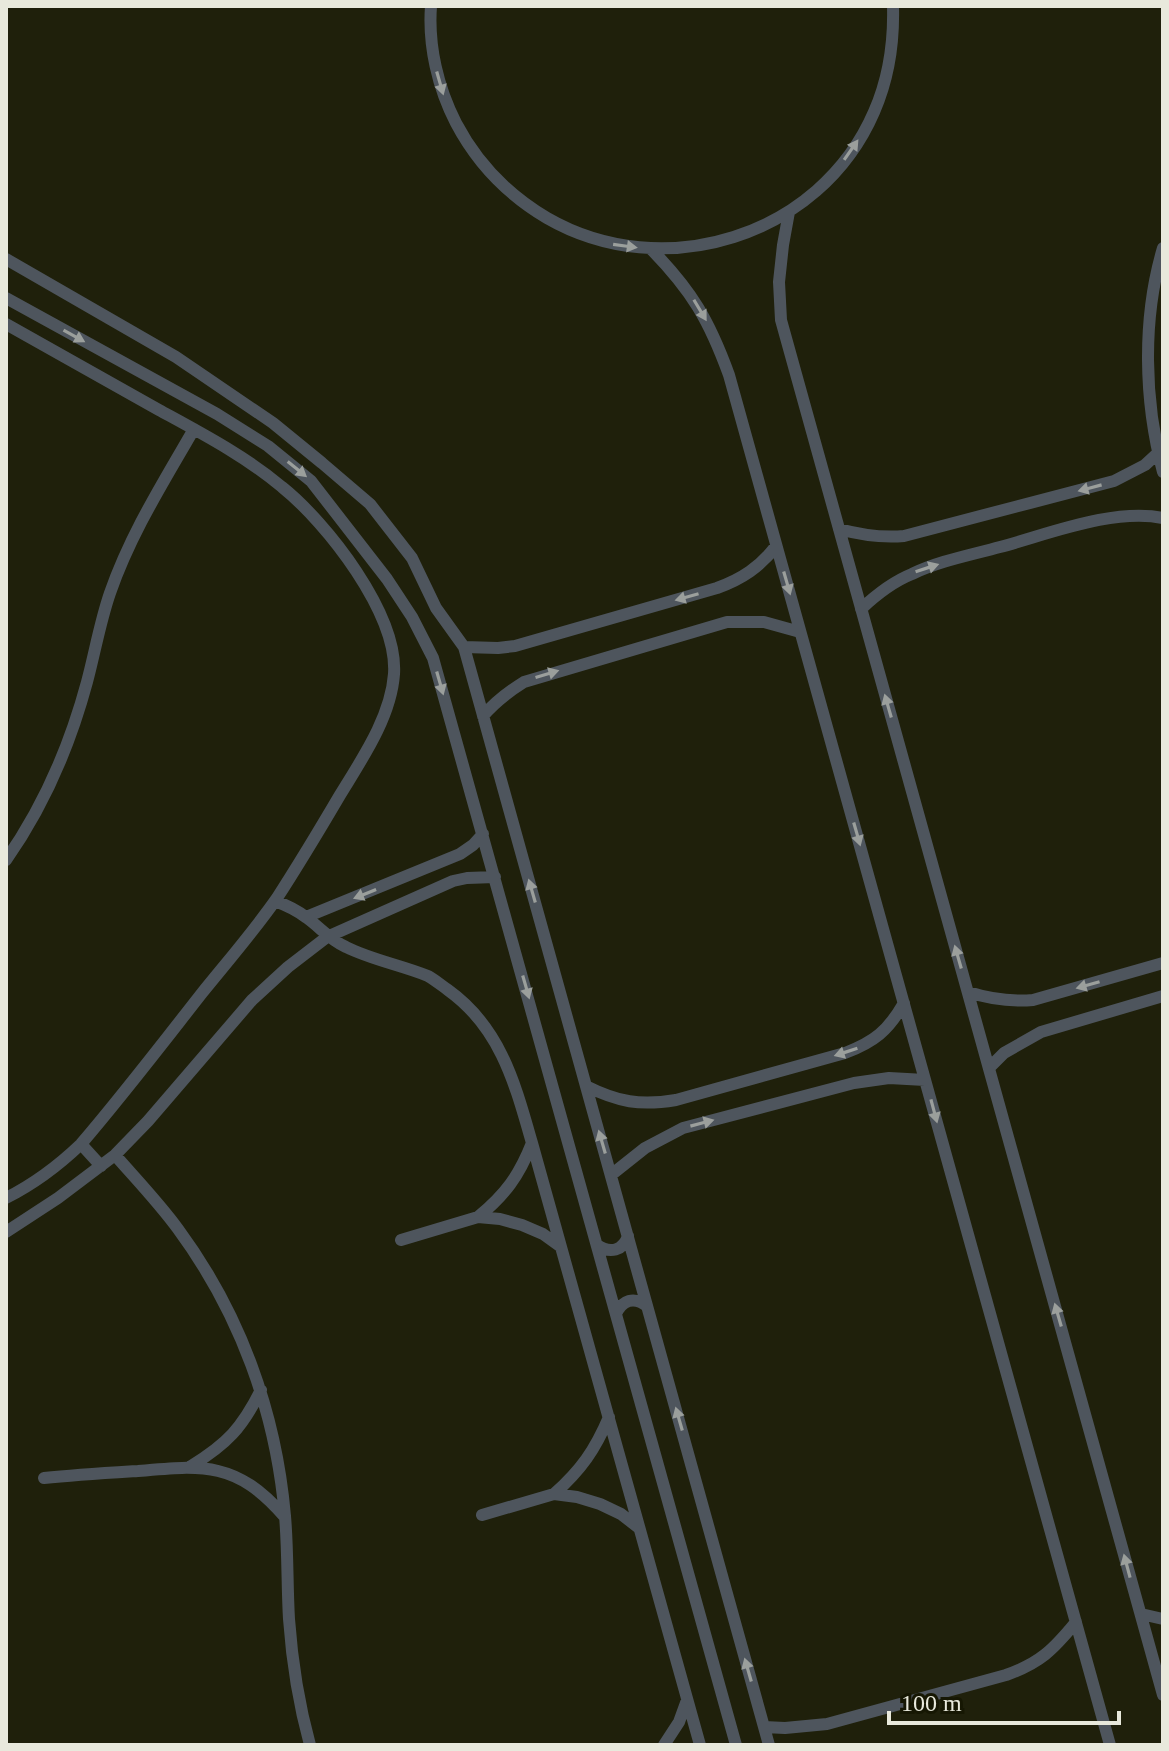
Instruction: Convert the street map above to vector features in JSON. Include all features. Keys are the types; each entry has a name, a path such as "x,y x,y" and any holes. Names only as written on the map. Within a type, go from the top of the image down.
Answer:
{"street":[{"path":"419,6 431,12 434,61 446,103 467,143 494,177 527,206 565,229 607,243 651,249 689,248 726,241 789,212 826,182 853,150 874,113 888,74 894,33 893,6"},
{"path":"789,212 779,282 781,320 1163,1695"},
{"path":"1163,248 1151,310 1148,361 1151,411 1163,472"},
{"path":"651,249 685,286 699,307 729,375 1110,1745"},
{"path":"6,259 176,357 273,423 322,463 370,504 412,558 436,608 464,647 769,1745"},
{"path":"6,298 217,414 268,446 311,481 387,579 412,617 433,658 736,1745"},
{"path":"6,324 194,429 253,464 285,488 314,516 362,580 391,644 394,673 389,700 377,730 275,901 81,1144 55,1168 6,1198"},
{"path":"6,860 44,799 59,764 74,724 102,620 123,557 138,524 194,429"},
{"path":"839,529 882,538 904,536 1114,481 1145,465 1158,453"},
{"path":"861,609 894,582 933,566 1106,518 1141,515 1163,518"},
{"path":"464,647 515,646 717,588 751,572 776,546"},
{"path":"483,716 508,691 524,682 727,622 764,622 800,632"},
{"path":"306,917 460,854 483,834"},
{"path":"6,1232 115,1155 252,1000 327,937 453,881 495,877"},
{"path":"275,901 306,917 327,937 349,949 431,978 461,999 485,1025 504,1056 532,1143 700,1745"},
{"path":"968,992 1011,1002 1033,1000 1163,963"},
{"path":"989,1068 1004,1053 1041,1032 1163,996"},
{"path":"586,1086 629,1102 652,1104 676,1100 864,1046 881,1035 904,1003"},
{"path":"611,1175 645,1148 683,1128 863,1081 889,1078 925,1080"},
{"path":"478,1217 511,1185 532,1143"},
{"path":"81,1144 101,1166"},
{"path":"115,1155 178,1228 203,1266 239,1333 261,1390 281,1474 291,1632 297,1684 310,1745"},
{"path":"401,1240 478,1217 522,1225 543,1234 561,1247"},
{"path":"597,1245 612,1251 619,1249 628,1236"},
{"path":"616,1314 619,1307 633,1299 647,1306"},
{"path":"191,1466 214,1453 233,1435 249,1414 261,1390"},
{"path":"554,1494 588,1460 609,1417"},
{"path":"44,1478 191,1466 219,1471 244,1481 267,1497 285,1517"},
{"path":"482,1515 554,1494 600,1504 621,1514 639,1528"},
{"path":"1141,1614 1163,1619"},
{"path":"764,1727 827,1724 1006,1675 1029,1667 1046,1656 1076,1622"},
{"path":"664,1745 679,1722 687,1700"}]}
